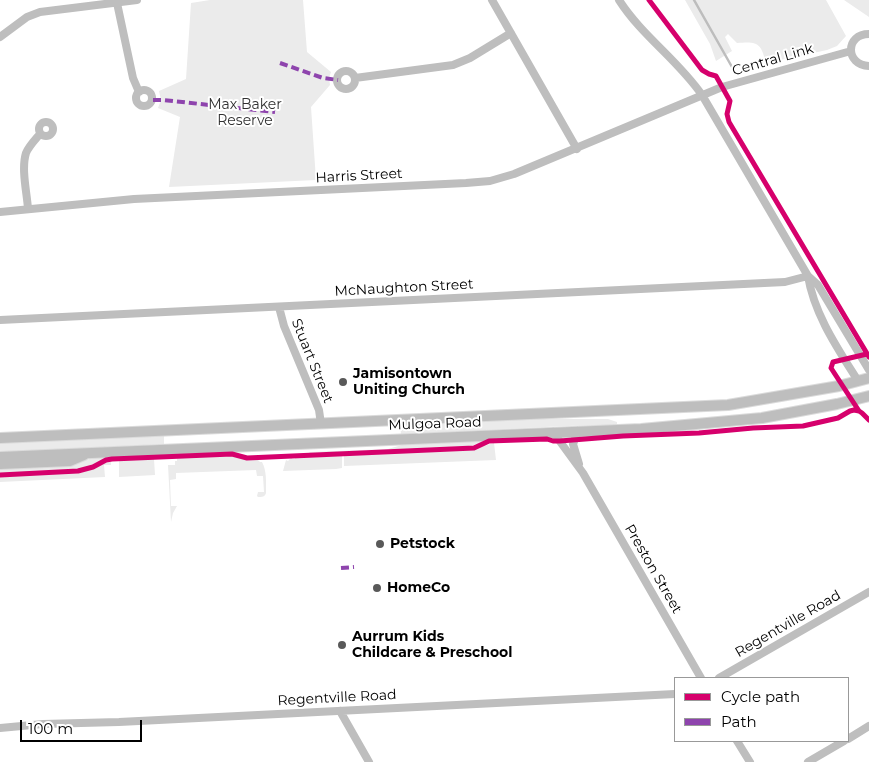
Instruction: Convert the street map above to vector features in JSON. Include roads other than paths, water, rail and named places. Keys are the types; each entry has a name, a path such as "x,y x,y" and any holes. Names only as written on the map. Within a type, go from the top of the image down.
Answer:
{"main road":[{"name":"Mulgoa Road","path":"0,438 728,405 869,378"},
{"path":"858,381 869,397"},
{"name":"Mulgoa Road","path":"0,456 641,429 762,418 869,397"},
{"path":"0,464 70,460 92,452"}],"street":[{"path":"0,37 27,17 40,12 137,0"},
{"path":"492,0 577,148"},
{"path":"619,0 639,26 678,65 702,95 808,276 818,285 869,370"},
{"path":"117,3 133,78 139,92"},
{"path":"355,78 453,65 470,58 511,34"},
{"path":"869,34 857,37 851,46 855,60 869,66"},
{"name":"Central Link","path":"702,95 722,87 851,51"},
{"name":"Harris Street","path":"0,212 134,198 479,183 514,174 702,95"},
{"path":"28,209 24,170 25,159 29,147 40,134"},
{"path":"808,276 810,288 823,320 835,344 858,381"},
{"name":"McNaughton Street","path":"0,320 775,283 808,276"},
{"name":"Stuart Street","path":"279,307 284,326 319,410 321,424"},
{"name":"Preston Street","path":"578,431 574,440 574,447 583,472"},
{"name":"Preston Street","path":"553,432 583,472 700,677"},
{"name":"Regentville Road","path":"721,677 869,592"},
{"name":"Regentville Road","path":"0,728 43,724 119,722 674,694"},
{"path":"340,710 369,762"},
{"path":"849,738 869,726"},
{"path":"738,742 750,762"},
{"path":"808,762 842,742"}],"waterway":[{"path":"694,0 732,67"}],"place":[{"name":"Jamisontown Uniting Church","path":"343,382"},
{"name":"Petstock","path":"380,544"},
{"name":"HomeCo","path":"377,588"},
{"name":"Aurrum Kids Childcare & Preschool","path":"342,645"}],"park label":[{"name":"Max Baker Reserve","path":"245,114"}]}
